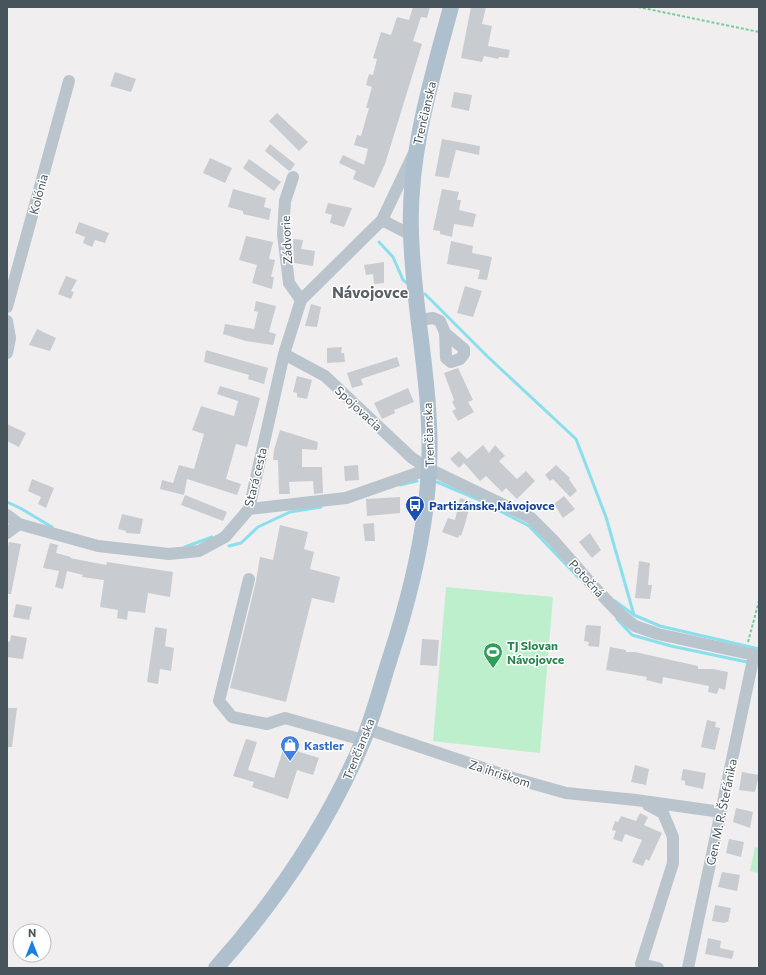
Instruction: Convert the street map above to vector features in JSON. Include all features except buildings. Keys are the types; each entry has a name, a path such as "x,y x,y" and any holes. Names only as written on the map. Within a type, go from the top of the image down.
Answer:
{"main road":[{"name":"Trenčianska","path":"216,968 268,905 308,846 341,787 365,735 398,633 413,575 423,524 429,469 428,410 411,235 411,196 416,148 434,67 451,7"}],"street":[{"name":"Kolónia","path":"7,307 69,81"},
{"name":"Stará cesta","path":"7,515 19,524 98,546 169,554 199,551 224,537 249,509 284,354 301,300 382,220 416,148"},
{"name":"Zádvorie","path":"292,177 284,201 283,234 289,283 301,300"},
{"path":"382,220 411,235"},
{"path":"419,320 433,318 440,321 445,333"},
{"path":"7,321 10,338 7,353"},
{"name":"Spojovacia","path":"284,354 325,376 412,458 429,469"},
{"path":"249,509 346,498 429,469"},
{"name":"Potočná","path":"429,469 531,518 554,540 595,588 635,626 658,634 756,656"},
{"path":"7,533 19,524"},
{"name":"Za ihriskom","path":"249,580 219,701 232,717 267,724 285,718 365,735 566,793 636,800 720,812"},
{"name":"Gen. M. R. Štefánika","path":"688,968 720,812 756,656"},
{"path":"636,800 663,813 673,837 673,863 641,964 658,968"}],"path":[{"path":"81,7 87,7"},
{"path":"638,7 759,32"},
{"path":"749,639 759,601"}],"green space":[{"name":"TJ Slovan Návojovce","path":"446,587 553,597 540,753 433,741"},
{"path":"755,847 759,848 759,873 750,871"}],"waterway":[{"path":"379,242 393,257 403,280 407,283"},
{"path":"425,294 488,357 576,439 606,517 634,615"},
{"path":"400,485 417,481"},
{"path":"437,482 477,499 529,526 579,578"},
{"path":"7,502 52,527"},
{"path":"229,546 241,543 258,527 290,512 321,507"},
{"path":"185,547 212,537"},
{"path":"615,601 634,615 660,626 759,649"},
{"path":"617,619 632,635 671,646 747,662"}],"place":[{"name":"Partizánske,Návojovce","path":"415,522"},
{"name":"TJ Slovan Návojovce","path":"493,669"},
{"name":"Kastler","path":"290,762"}],"district":[{"name":"Návojovce","path":"370,291"}]}
